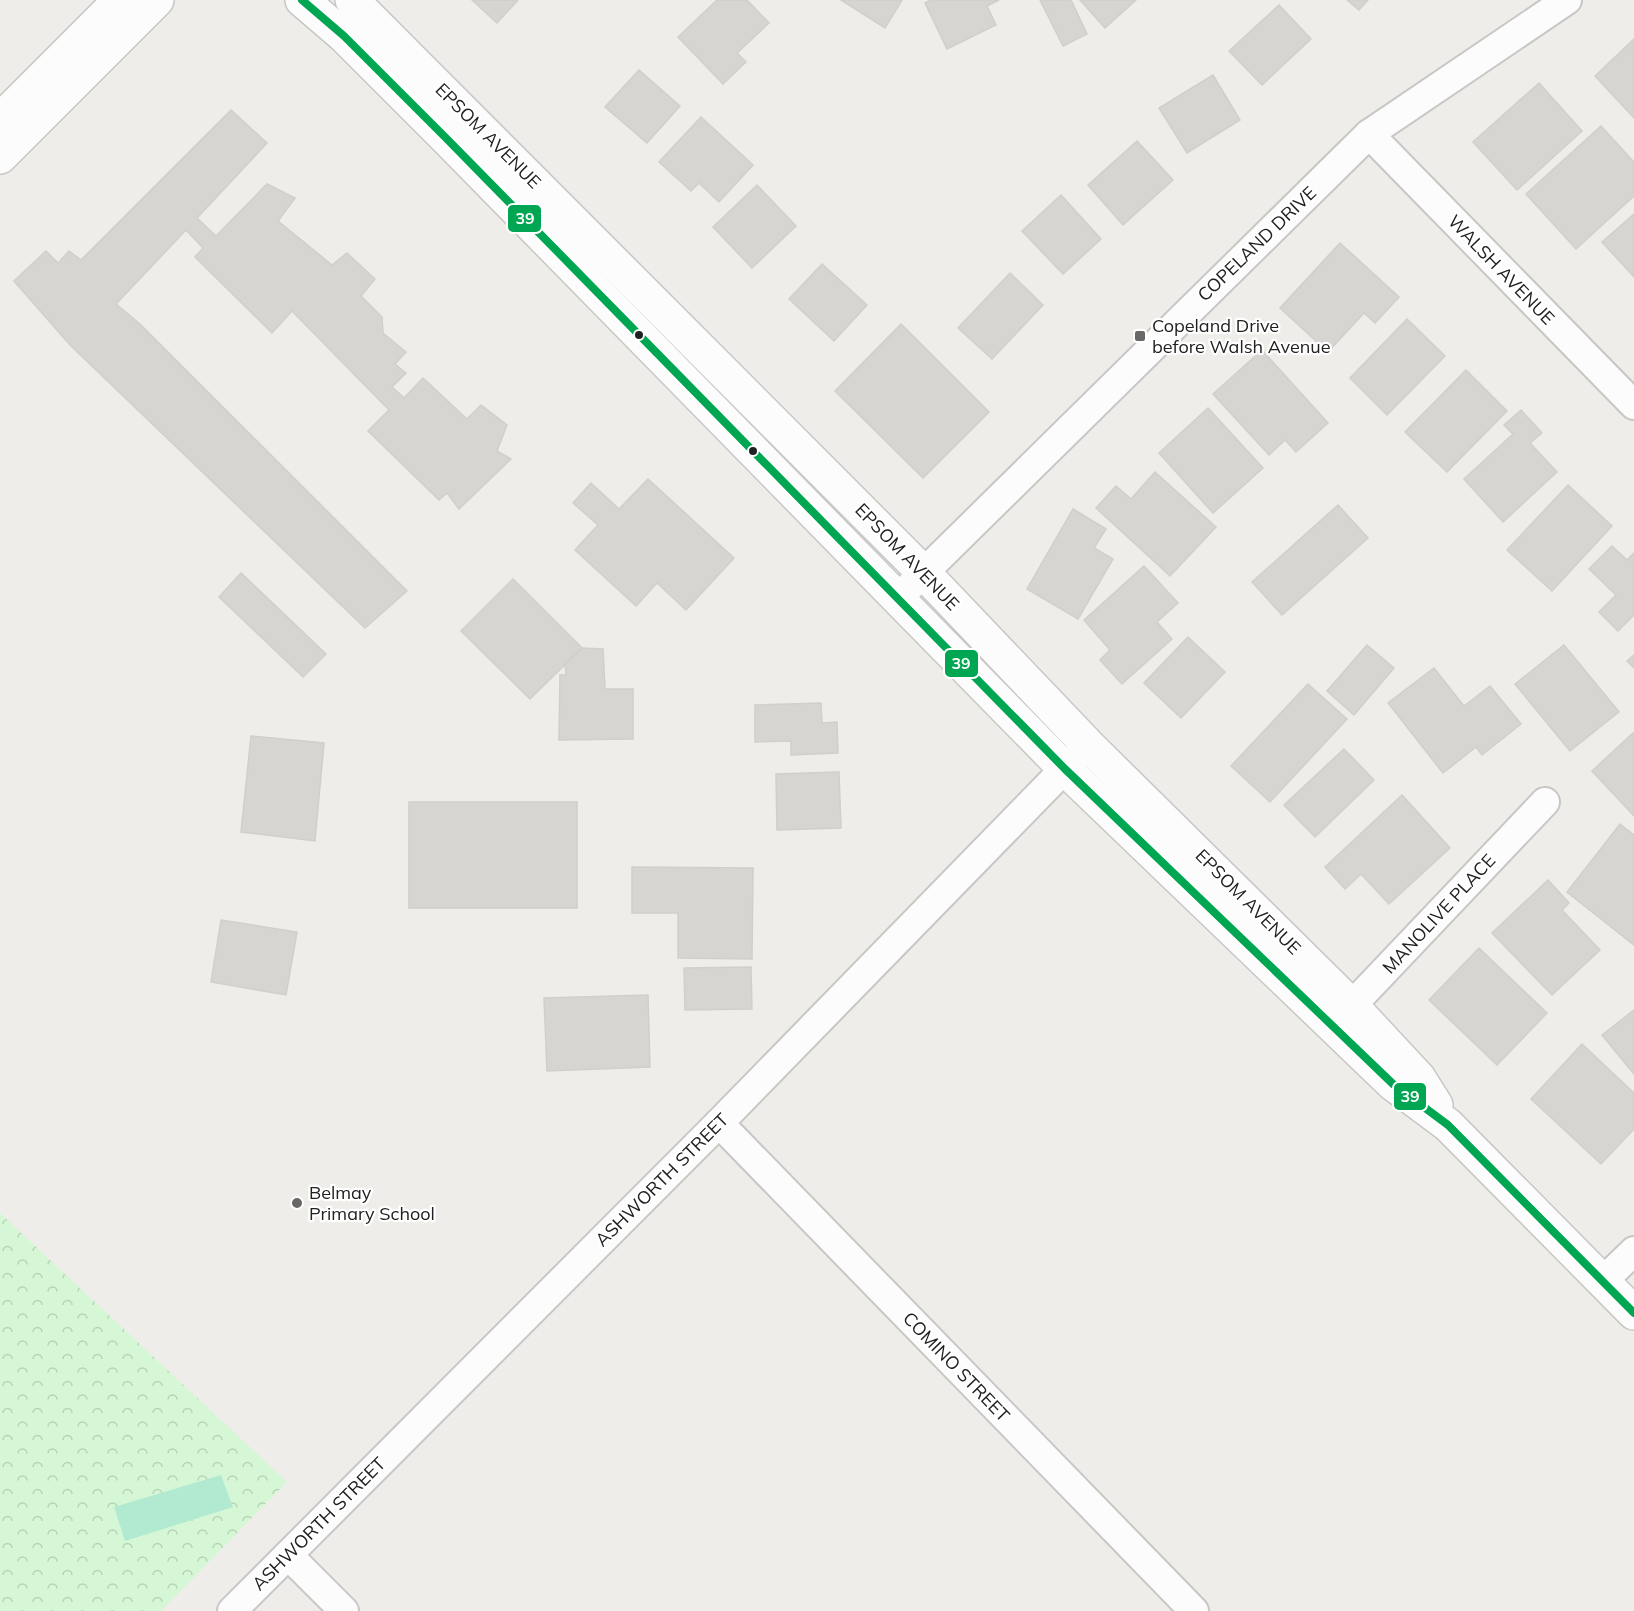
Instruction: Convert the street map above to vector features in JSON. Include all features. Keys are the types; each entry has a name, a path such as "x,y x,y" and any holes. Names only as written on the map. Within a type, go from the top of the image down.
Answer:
{"street":[{"path":"0,120 120,0"},
{"path":"0,157 157,0"},
{"name":"EPSOM AVENUE","path":"302,0 344,36 446,138 1065,769 1343,1015 1419,1078 1448,1125 1634,1312"},
{"name":"EPSOM AVENUE","path":"352,0 922,572 1343,1015"},
{"name":"COPELAND DRIVE","path":"898,598 1369,134 1567,0"},
{"name":"WALSH AVENUE","path":"1369,134 1634,405"},
{"name":"ASHWORTH STREET","path":"232,1611 719,1123 1088,745"},
{"name":"MANOLIVE PLACE","path":"1343,1015 1545,802"},
{"name":"COMINO STREET","path":"719,1123 1194,1611"},
{"path":"1603,1281 1634,1251"},
{"path":"288,1555 344,1611"}],"green space":[{"path":"0,1213 287,1482 161,1611 0,1611"},
{"path":"221,1475 233,1507 125,1541 114,1507"}],"building":[{"path":"472,0 518,0 497,23"},
{"path":"717,0 747,0 769,23 737,53 746,62 723,84 678,37"},
{"path":"841,0 902,0 885,28"},
{"path":"931,0 999,0 987,6 996,25 947,49 925,3"},
{"path":"1040,0 1071,0 1087,34 1063,46"},
{"path":"1080,0 1136,0 1105,28"},
{"path":"1347,0 1368,0 1359,10"},
{"path":"1279,5 1311,39 1262,85 1229,51"},
{"path":"1634,39 1634,118 1595,76"},
{"path":"639,70 680,106 647,143 605,107"},
{"path":"1213,75 1240,120 1187,153 1159,108"},
{"path":"1539,83 1582,131 1517,190 1473,142"},
{"path":"231,110 267,143 197,218 216,236 267,184 295,198 278,221 332,265 347,253 375,279 361,296 382,317 383,333 406,352 395,364 406,373 392,387 404,398 423,378 467,419 481,405 507,425 497,451 511,459 459,509 447,493 439,500 368,431 389,410 292,311 272,333 195,257 203,248 186,230 116,304 140,324 407,591 365,628 70,345 14,281 46,251 58,263 69,251 81,260"},
{"path":"701,117 753,165 719,202 699,183 691,191 659,162"},
{"path":"1601,126 1634,162 1634,196 1576,249 1526,194"},
{"path":"1137,141 1173,180 1123,225 1088,185"},
{"path":"757,185 796,226 752,268 713,227"},
{"path":"1061,195 1101,239 1063,274 1022,231"},
{"path":"1634,214 1634,277 1602,242"},
{"path":"1340,243 1399,297 1375,323 1364,313 1328,352 1280,308"},
{"path":"822,264 867,305 834,341 789,299"},
{"path":"1010,273 1043,305 992,359 958,328"},
{"path":"1407,319 1445,356 1387,415 1350,378"},
{"path":"901,324 989,412 923,478 835,391"},
{"path":"1262,350 1328,423 1296,452 1285,440 1269,455 1213,394"},
{"path":"1466,370 1507,411 1447,472 1405,432"},
{"path":"1208,408 1263,468 1213,513 1159,453"},
{"path":"1521,410 1542,433 1530,443 1557,472 1503,522 1464,479 1513,434 1504,425"},
{"path":"1155,472 1216,527 1170,576 1096,508 1116,486 1131,499"},
{"path":"648,479 734,558 686,610 657,583 636,606 575,550 598,525 573,503 591,483 619,509"},
{"path":"1568,485 1612,526 1552,591 1507,550"},
{"path":"1338,505 1368,538 1282,615 1252,582"},
{"path":"1073,509 1106,529 1094,548 1113,559 1078,619 1027,589"},
{"path":"1612,546 1627,560 1634,553 1634,615 1618,631 1599,612 1616,595 1589,569"},
{"path":"1144,566 1178,603 1157,622 1172,639 1122,684 1100,660 1110,650 1084,620"},
{"path":"241,573 326,654 303,677 219,597"},
{"path":"513,579 582,648 530,699 461,631"},
{"path":"1188,637 1225,672 1181,718 1144,683"},
{"path":"1367,645 1394,668 1354,715 1327,691"},
{"path":"1564,645 1619,712 1570,751 1515,684"},
{"path":"582,648 603,649 605,689 633,689 633,739 559,740 560,675 566,675 565,664"},
{"path":"1634,655 1634,668 1627,661"},
{"path":"1434,668 1464,706 1490,686 1521,724 1482,755 1476,747 1443,773 1388,703"},
{"path":"1308,684 1347,719 1270,802 1231,766"},
{"path":"821,703 822,723 837,722 838,753 791,755 791,741 755,742 755,705"},
{"path":"1634,734 1634,816 1592,771"},
{"path":"251,736 324,743 315,841 241,832"},
{"path":"1344,749 1374,780 1315,837 1284,805"},
{"path":"839,772 841,828 777,830 776,774"},
{"path":"1402,795 1450,848 1389,904 1361,874 1345,889 1325,867"},
{"path":"409,802 577,802 577,908 409,908"},
{"path":"1620,824 1634,835 1634,945 1567,892"},
{"path":"632,867 753,868 752,959 678,958 678,913 632,913"},
{"path":"1548,880 1569,903 1562,910 1600,950 1552,995 1492,933"},
{"path":"221,920 297,932 286,995 211,982"},
{"path":"1479,948 1547,1013 1497,1065 1429,1000"},
{"path":"751,967 752,1009 685,1010 684,968"},
{"path":"648,995 650,1067 547,1071 544,998"},
{"path":"1634,1010 1634,1074 1602,1035"},
{"path":"1582,1044 1634,1093 1634,1129 1601,1164 1531,1099"}],"transit line":[{"name":"39","path":"302,0 344,36 446,138 1065,769 1393,1084 1448,1125 1634,1313"}],"place":[{"name":"Copeland Drive before Walsh Avenue","path":"1140,336"},
{"name":"Belmay Primary School","path":"297,1203"}]}
